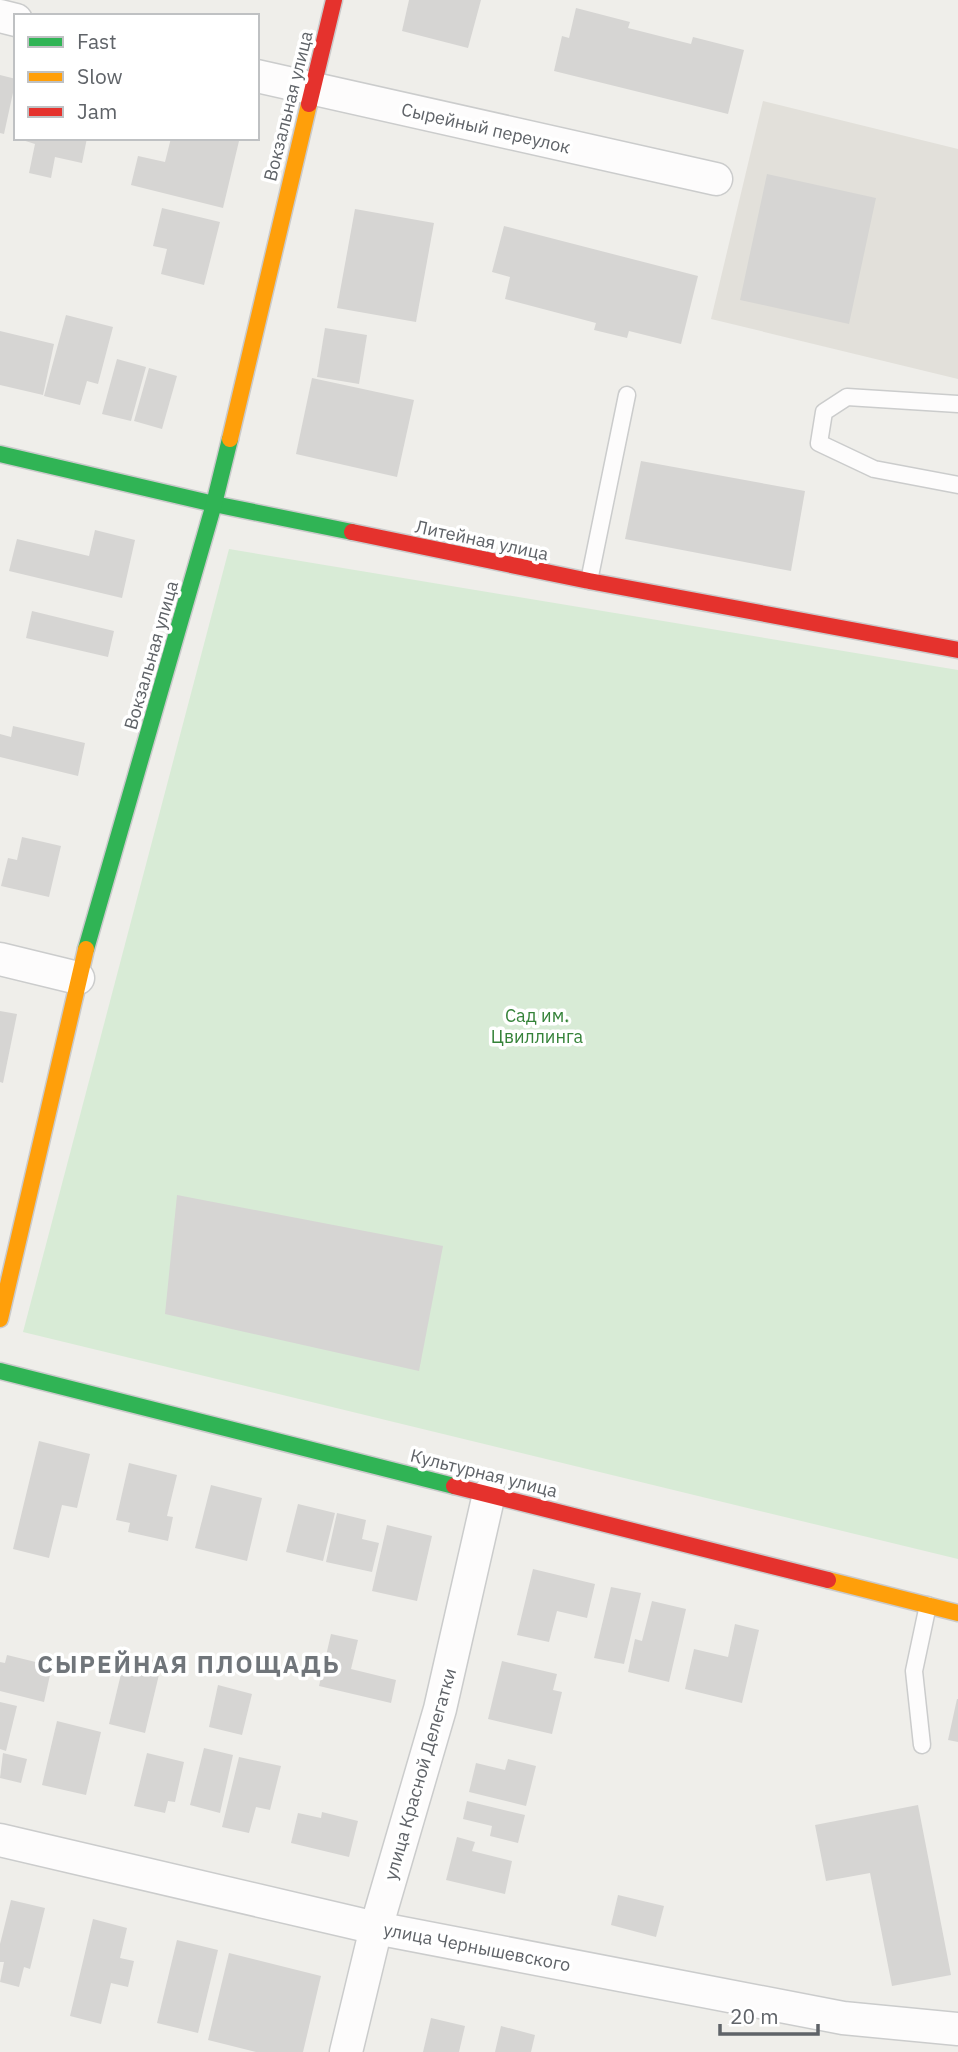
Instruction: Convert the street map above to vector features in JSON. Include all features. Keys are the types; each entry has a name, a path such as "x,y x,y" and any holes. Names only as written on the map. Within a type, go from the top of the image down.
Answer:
{"street":[{"name":"Вокзальная улица","path":"0,1319 78,978 214,504 334,0"},
{"name":"Сырейный переулок","path":"259,76 716,179"},
{"name":"Литейная улица","path":"0,454 214,504 589,581 958,647"},
{"path":"0,959 78,978"},
{"name":"Культурная улица","path":"0,1371 958,1613"},
{"name":"улица Красной Делегатки","path":"346,2052 376,1928 440,1709 489,1494"},
{"name":"улица Чернышевского","path":"0,1840 376,1928 843,2018 958,2029"}],"lane":[{"path":"589,581 627,395"},
{"path":"958,404 847,397 824,412 819,443 874,469 958,485"},
{"path":"922,1745 914,1671 928,1605"}],"shaded area":[{"path":"763,101 958,149 958,379 711,319"}],"green space":[{"name":"Сад им. Цвиллинга","path":"229,549 958,670 958,1559 23,1332"}],"building":[{"path":"409,0 481,0 468,48 402,31"},
{"path":"576,8 630,22 628,28 691,44 693,37 744,50 728,114 554,71 562,36 569,38"},
{"path":"0,75 14,78 14,88 4,134 0,133"},
{"path":"22,140 87,140 82,163 55,157 51,178 29,173 35,144"},
{"path":"170,140 239,141 223,208 131,185 138,156 165,162"},
{"path":"767,174 876,198 849,324 740,300"},
{"path":"162,208 220,222 204,285 161,274 167,249 153,246"},
{"path":"355,209 434,223 416,322 337,308"},
{"path":"504,226 698,276 681,344 629,331 627,338 594,330 596,323 505,299 510,277 492,272"},
{"path":"66,315 113,327 98,384 87,381 80,405 44,396"},
{"path":"325,328 367,335 359,384 317,377"},
{"path":"0,331 54,344 43,395 0,385"},
{"path":"117,359 146,367 131,421 102,414"},
{"path":"149,368 177,376 162,429 134,421"},
{"path":"312,378 414,400 397,477 296,454"},
{"path":"641,461 805,491 791,571 625,539"},
{"path":"95,530 135,540 122,598 9,571 17,539 89,556"},
{"path":"32,611 114,631 108,657 26,638"},
{"path":"13,726 85,743 78,776 0,757 0,734 11,737"},
{"path":"22,837 61,846 49,897 1,886 8,858 17,860"},
{"path":"0,1011 17,1014 3,1083 0,1082"},
{"path":"177,1195 443,1246 419,1371 165,1314"},
{"path":"39,1441 90,1454 77,1508 62,1505 49,1558 13,1549"},
{"path":"129,1463 177,1475 167,1516 173,1517 168,1541 128,1532 130,1523 116,1520"},
{"path":"211,1485 262,1498 247,1561 195,1548"},
{"path":"298,1504 335,1513 323,1561 286,1552"},
{"path":"337,1513 366,1520 362,1539 379,1543 372,1572 326,1562"},
{"path":"387,1525 432,1536 417,1601 372,1591"},
{"path":"533,1569 595,1584 587,1618 557,1611 549,1642 517,1635"},
{"path":"611,1587 641,1593 624,1664 594,1658"},
{"path":"652,1601 686,1609 669,1682 628,1672 635,1639 642,1641"},
{"path":"735,1624 759,1630 742,1703 685,1689 694,1649 728,1657"},
{"path":"331,1634 358,1640 351,1669 396,1680 391,1703 319,1686"},
{"path":"126,1653 162,1662 145,1733 109,1724"},
{"path":"7,1655 52,1666 44,1702 0,1691 0,1662 5,1663"},
{"path":"502,1661 557,1674 553,1690 562,1692 552,1734 488,1719"},
{"path":"218,1685 252,1694 242,1735 209,1727"},
{"path":"958,1699 958,1742 948,1740"},
{"path":"0,1702 17,1706 6,1751 0,1749"},
{"path":"57,1721 101,1732 86,1795 42,1785"},
{"path":"204,1748 233,1755 220,1813 190,1805"},
{"path":"3,1753 27,1759 21,1783 0,1778"},
{"path":"147,1753 184,1762 175,1802 168,1801 165,1813 134,1806"},
{"path":"239,1757 281,1766 270,1810 256,1807 249,1833 222,1827"},
{"path":"508,1759 536,1766 526,1806 469,1792 476,1763 505,1770"},
{"path":"467,1801 525,1815 518,1843 490,1836 492,1826 463,1819"},
{"path":"918,1805 951,1975 892,1986 870,1873 826,1881 815,1825"},
{"path":"322,1812 358,1821 349,1857 291,1843 298,1813 321,1818"},
{"path":"457,1837 475,1842 472,1851 512,1861 505,1894 446,1880"},
{"path":"618,1895 664,1906 656,1937 611,1925"},
{"path":"11,1900 45,1908 30,1969 24,1967 19,1987 0,1982 4,1962 0,1962 0,1944"},
{"path":"93,1919 127,1928 120,1958 134,1961 128,1987 111,1983 101,2024 70,2016"},
{"path":"177,1940 218,1950 198,2033 157,2023"},
{"path":"229,1953 321,1976 303,2052 256,2052 208,2040"},
{"path":"431,2018 465,2026 459,2052 423,2052"},
{"path":"501,2026 535,2035 531,2052 495,2052"}],"traffic: fast":[{"path":"86,949 214,504 230,439"},
{"path":"0,454 214,504 352,532"},
{"path":"0,1371 454,1486"}],"traffic: slow":[{"path":"230,439 309,104"},
{"path":"0,1319 86,949"},
{"path":"828,1580 958,1613"}],"traffic: jam":[{"path":"309,104 334,0"},
{"path":"352,532 589,581 958,650"},
{"path":"454,1486 828,1580"}],"district":[{"name":"СЫРЕЙНАЯ ПЛОЩАДЬ","path":"189,1664"}]}
